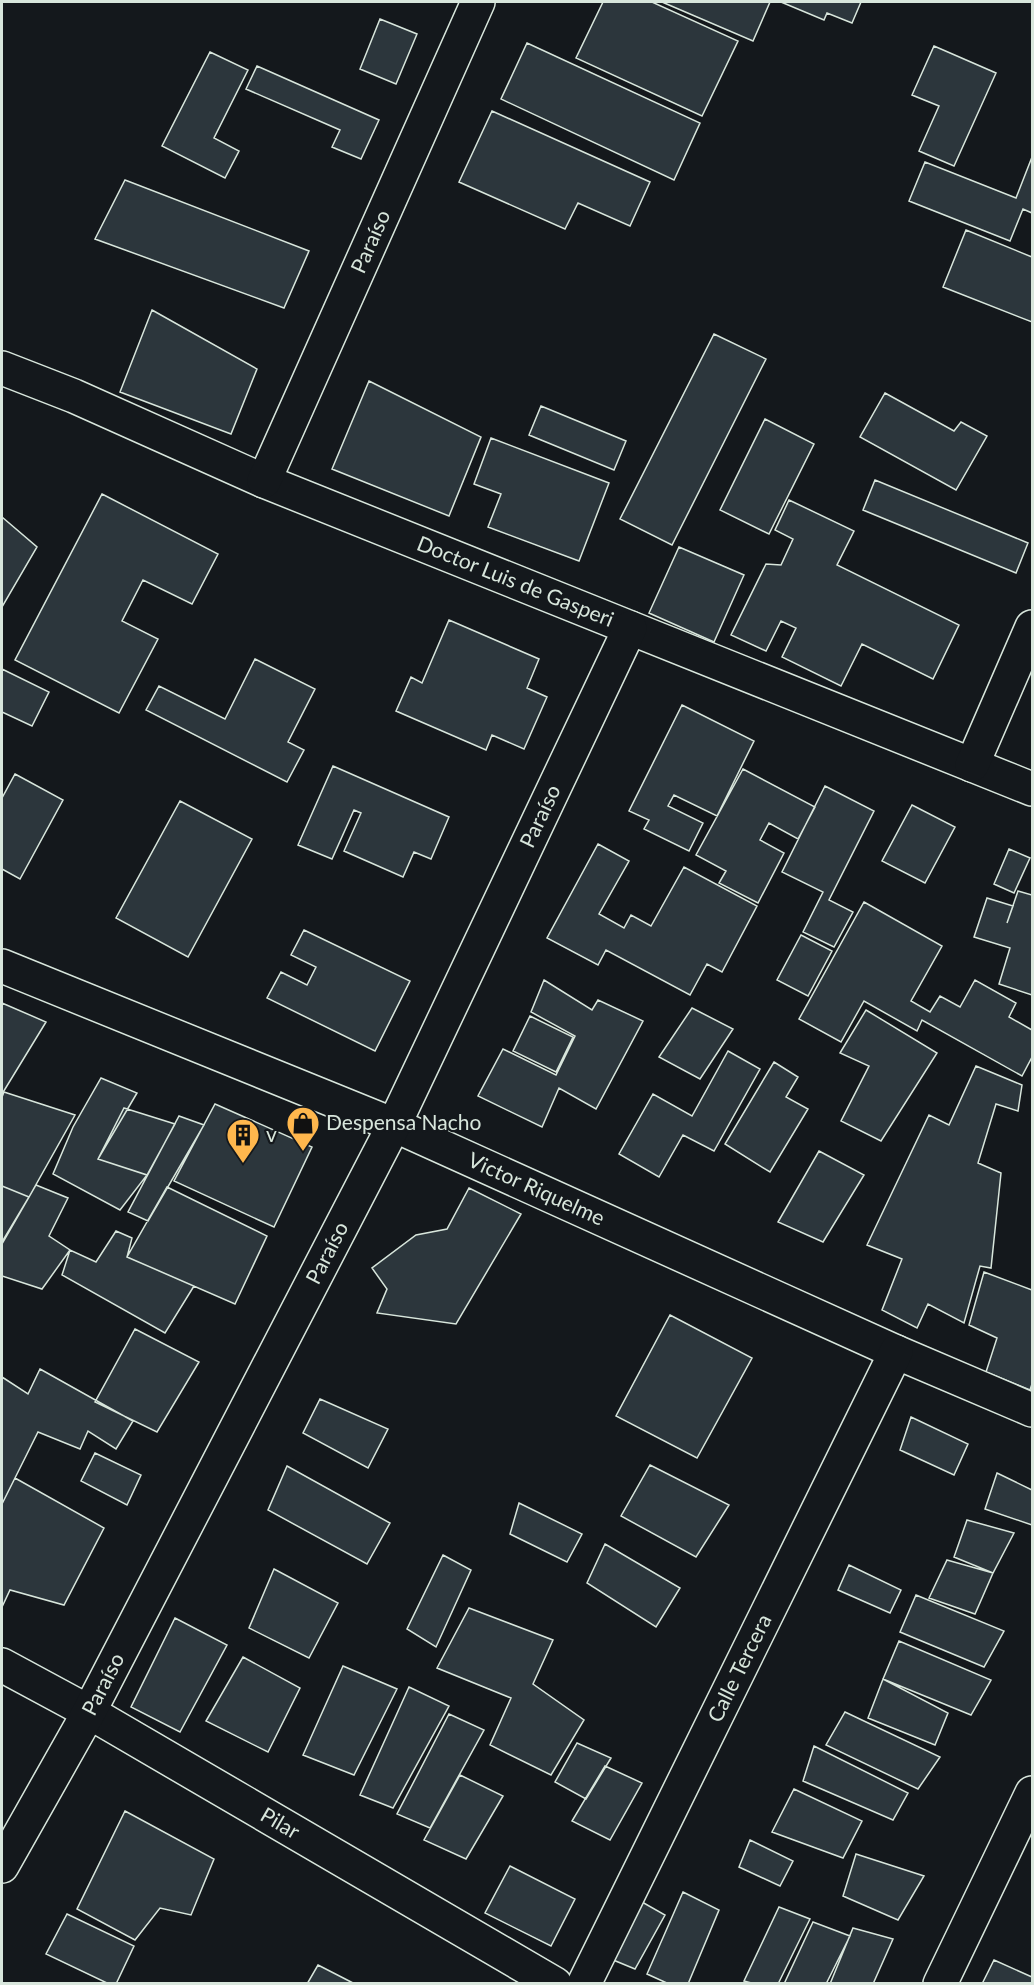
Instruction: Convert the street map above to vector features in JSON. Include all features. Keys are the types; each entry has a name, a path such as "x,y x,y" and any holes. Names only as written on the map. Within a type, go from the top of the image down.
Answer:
{"street":[{"name":"Paraíso","path":"264,481 478,2"},
{"name":"Doctor Luis de Gasperi","path":"2,368 74,396 264,481 1032,789"},
{"path":"972,765 1032,627"},
{"name":"Paraíso","path":"2,1866 89,1712 394,1125 630,628"},
{"name":"Victor Riquelme","path":"2,966 394,1125 896,1352 1032,1410"},
{"name":"Calle Tercera","path":"584,1983 896,1352"},
{"name":"Pilar","path":"2,1665 89,1712 555,1983"},
{"path":"940,1983 1032,1793"}],"building":[{"path":"603,2 652,2 738,41 702,116 576,58"},
{"path":"662,2 770,2 753,41"},
{"path":"781,2 861,2 852,23 827,13 824,20"},
{"path":"380,19 417,34 396,84 360,69"},
{"path":"527,43 700,123 674,180 501,99"},
{"path":"934,46 996,73 954,166 919,151 939,106 912,95"},
{"path":"210,52 248,70 214,138 239,151 225,178 162,146"},
{"path":"257,66 379,120 361,159 332,147 340,130 246,89"},
{"path":"492,111 650,182 630,226 578,203 565,229 459,182"},
{"path":"1032,157 1032,213 1023,209 1010,241 909,201 925,162 1016,198"},
{"path":"125,180 309,251 284,308 95,239"},
{"path":"966,230 1032,257 1032,322 943,287"},
{"path":"152,310 257,369 231,434 120,392"},
{"path":"714,334 766,359 672,545 620,519"},
{"path":"369,381 481,437 449,516 332,469"},
{"path":"885,393 954,431 961,422 987,436 956,490 860,437"},
{"path":"541,406 626,441 614,470 529,435"},
{"path":"765,419 814,444 769,534 720,510"},
{"path":"491,438 609,483 579,561 488,527 501,494 474,484"},
{"path":"875,480 1028,543 1016,573 863,510"},
{"path":"102,494 218,554 192,604 143,580 122,621 158,639 119,713 15,660"},
{"path":"789,500 854,531 837,565 959,625 933,679 862,644 841,686 782,657 796,628 781,621 766,651 731,635 766,564 781,565 793,539 775,530"},
{"path":"2,517 37,547 2,607"},
{"path":"679,547 744,575 714,642 649,613"},
{"path":"449,620 539,659 527,688 547,697 524,749 492,735 486,750 396,711 411,677 422,683"},
{"path":"255,659 315,689 288,742 304,750 287,782 146,710 159,686 225,719"},
{"path":"2,669 49,692 32,726 2,712"},
{"path":"682,705 754,741 717,816 674,795 668,806 703,823 689,851 644,829 649,820 629,811"},
{"path":"333,766 449,817 431,859 414,852 403,877 344,851 361,813 354,810 332,859 298,845"},
{"path":"743,769 815,807 798,839 769,823 760,840 784,853 758,903 719,883 726,871 696,855"},
{"path":"15,774 63,800 20,879 2,869 2,798"},
{"path":"825,786 874,811 829,900 853,912 834,947 803,932 823,892 782,872"},
{"path":"180,801 252,839 188,957 116,918"},
{"path":"912,805 955,827 925,883 882,861"},
{"path":"598,844 629,861 599,914 624,928 631,915 651,926 684,867 757,906 722,972 707,964 690,995 606,950 598,965 547,938"},
{"path":"1009,849 1030,858 1014,893 994,884"},
{"path":"1018,891 1032,895 1032,995 999,984 1010,948 974,937 987,898 1013,906"},
{"path":"864,902 942,946 911,1001 930,1012 940,996 960,1007 975,980 1016,1003 1009,1017 1032,1030 1032,1057 1022,1076 922,1020 917,1031 864,1001 841,1042 799,1019"},
{"path":"304,930 410,981 375,1051 267,998 281,972 307,985 316,967 291,955"},
{"path":"801,935 832,951 808,996 777,980"},
{"path":"544,980 592,1010 598,1000 643,1021 596,1109 559,1088 542,1127 478,1096 503,1049 556,1075 575,1036 531,1012"},
{"path":"2,1003 46,1022 2,1094"},
{"path":"692,1008 733,1029 700,1079 659,1057"},
{"path":"866,1010 937,1053 881,1141 841,1121 869,1066 840,1053"},
{"path":"530,1016 573,1037 556,1072 513,1051"},
{"path":"728,1051 760,1069 714,1151 683,1135 659,1177 619,1154 653,1094 692,1116"},
{"path":"774,1062 798,1077 786,1097 808,1109 770,1172 725,1144"},
{"path":"976,1066 1022,1085 1018,1111 996,1104 978,1163 1001,1173 991,1268 980,1266 964,1323 928,1304 917,1328 882,1310 902,1259 867,1245 929,1115 949,1125"},
{"path":"101,1078 137,1093 98,1159 147,1175 120,1210 53,1174 73,1127"},
{"path":"4,1092 75,1115 29,1197 2,1186 2,1097"},
{"name":"v","path":"215,1104 312,1147 274,1227 174,1181"},
{"path":"124,1108 175,1124 147,1175 98,1159"},
{"name":"v","path":"179,1116 204,1125 148,1221 128,1212"},
{"path":"819,1151 864,1175 823,1242 778,1222"},
{"path":"36,1185 68,1198 49,1236 70,1250 42,1289 2,1276 2,1244"},
{"path":"2,1186 29,1197 2,1242"},
{"path":"167,1187 267,1236 235,1304 127,1257"},
{"path":"469,1188 521,1214 456,1324 377,1313 387,1289 372,1268 416,1235 447,1229"},
{"path":"116,1231 132,1238 127,1257 194,1286 165,1333 62,1275 70,1250 96,1262"},
{"path":"984,1272 1032,1290 1032,1384 1030,1390 986,1372 997,1338 969,1325"},
{"path":"670,1315 752,1358 697,1458 616,1416"},
{"path":"135,1329 199,1362 157,1432 95,1402"},
{"path":"40,1369 133,1421 116,1449 88,1431 80,1449 38,1432 2,1504 2,1377 28,1394"},
{"path":"320,1399 388,1429 368,1468 303,1433"},
{"path":"911,1417 968,1444 954,1475 900,1450"},
{"path":"95,1453 141,1475 127,1505 81,1481"},
{"path":"650,1465 729,1505 696,1557 621,1516"},
{"path":"287,1466 390,1523 367,1564 268,1510"},
{"path":"997,1473 1032,1490 1032,1525 985,1509"},
{"path":"15,1478 104,1528 64,1605 10,1590 2,1607 2,1504"},
{"path":"519,1503 582,1534 567,1562 510,1534"},
{"path":"967,1520 1014,1533 993,1573 954,1557"},
{"path":"605,1544 680,1588 656,1627 587,1583"},
{"path":"443,1555 471,1570 436,1647 407,1629"},
{"path":"947,1560 993,1573 975,1614 929,1598"},
{"path":"849,1565 901,1590 890,1613 838,1590"},
{"path":"274,1569 338,1603 309,1658 249,1628"},
{"path":"916,1595 1004,1631 984,1667 900,1632"},
{"path":"469,1608 553,1640 533,1684 584,1720 551,1775 490,1745 511,1698 437,1668"},
{"path":"175,1618 227,1645 180,1732 131,1707"},
{"path":"899,1641 991,1680 971,1715 883,1679"},
{"path":"243,1657 300,1688 268,1752 206,1721"},
{"path":"343,1666 397,1689 354,1775 303,1755"},
{"path":"883,1679 948,1713 935,1745 868,1718"},
{"path":"409,1687 449,1706 393,1808 360,1795"},
{"path":"845,1712 940,1757 918,1789 826,1745"},
{"path":"449,1714 484,1730 430,1828 397,1814"},
{"path":"577,1743 611,1758 586,1799 555,1782"},
{"path":"814,1746 908,1793 893,1820 803,1781"},
{"path":"605,1766 642,1783 610,1840 572,1821"},
{"path":"460,1775 503,1796 466,1859 424,1840"},
{"path":"794,1789 862,1821 843,1858 772,1832"},
{"path":"125,1811 214,1859 191,1915 160,1908 135,1940 77,1909"},
{"path":"750,1840 793,1861 780,1886 739,1867"},
{"path":"856,1854 924,1876 898,1920 843,1896"},
{"path":"510,1866 575,1899 551,1946 485,1913"},
{"path":"683,1892 719,1910 688,1984 669,1984 647,1974"},
{"path":"635,1898 665,1915 635,1969 606,1957"},
{"path":"779,1907 810,1919 778,1984 755,1984 744,1981"},
{"path":"67,1914 134,1946 116,1984 109,1984 46,1954"},
{"path":"813,1922 850,1936 826,1984 784,1984"},
{"path":"853,1928 893,1939 873,1984 830,1984"},
{"path":"994,1960 1032,1977 1032,1984 982,1984"},
{"path":"318,1965 355,1984 307,1984"}],"place":[{"name":"Despensa Nacho","path":"303,1152"},
{"name":"v","path":"243,1164"}]}
